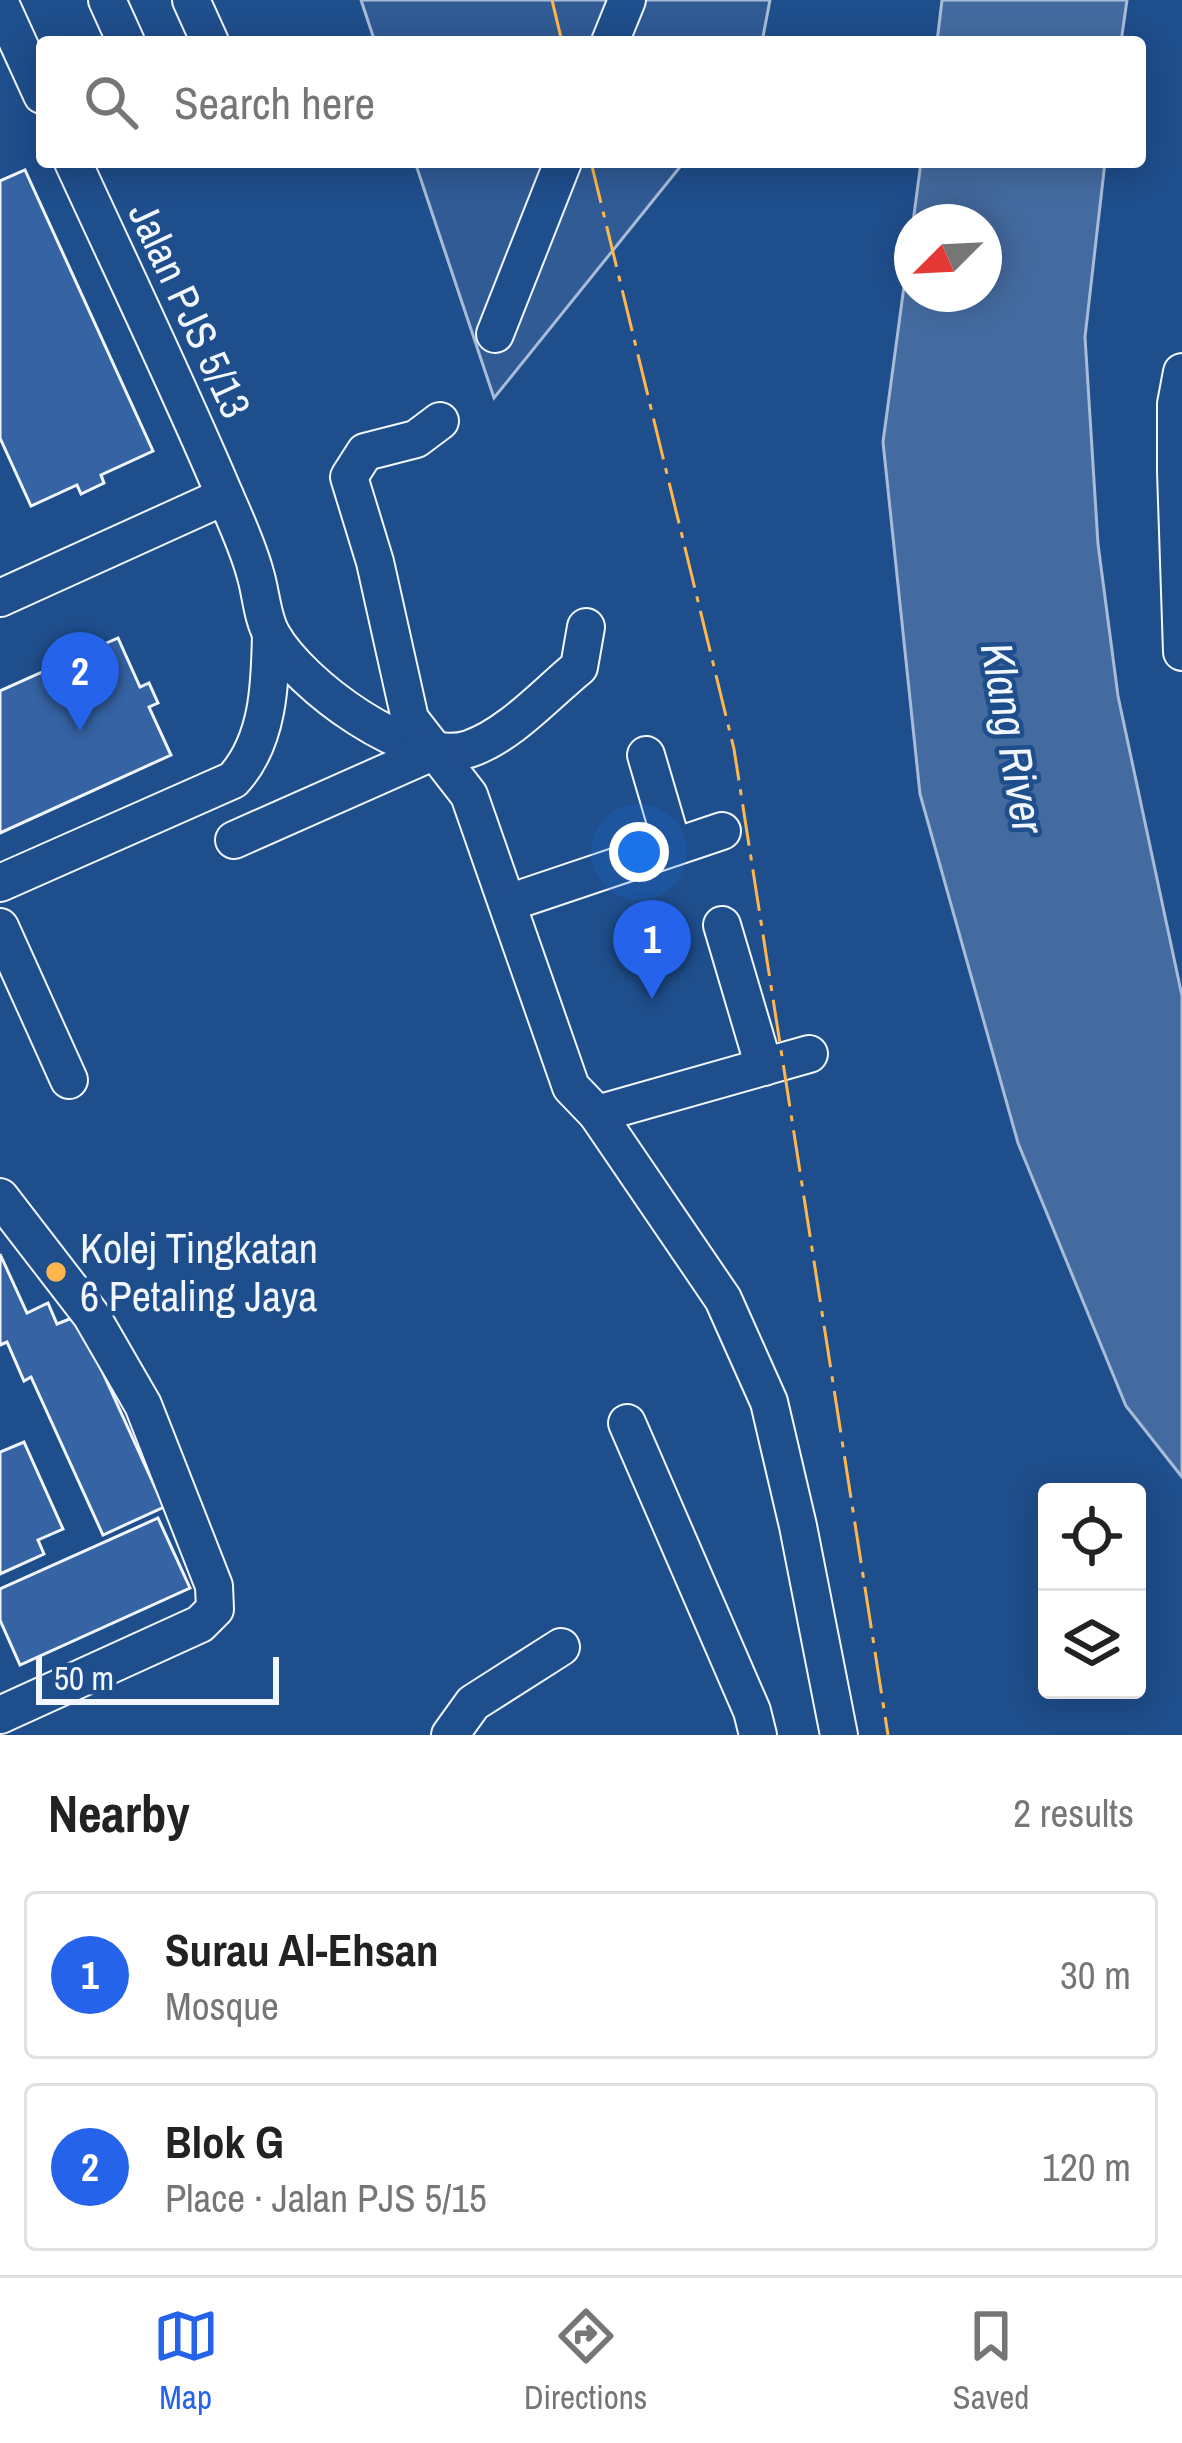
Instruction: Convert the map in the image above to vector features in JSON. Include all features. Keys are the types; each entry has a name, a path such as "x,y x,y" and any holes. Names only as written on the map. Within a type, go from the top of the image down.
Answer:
{"street":[{"path":"107,0 123,36"},
{"path":"191,0 206,36"},
{"path":"612,36 627,0"},
{"path":"0,3 36,81"},
{"name":"Jalan PJS 5/13","path":"76,168 225,496 254,568 271,634"},
{"path":"495,334 561,168"},
{"path":"1182,372 1176,404 1182,652"},
{"path":"440,421 416,439 365,452 349,477 375,562 410,719 469,795 571,1087 597,1114 723,1299 769,1402 839,1735"},
{"path":"0,598 225,496"},
{"path":"271,634 319,690 354,717 436,750 466,750 498,733 579,667 586,627"},
{"path":"0,883 233,780 248,764 270,695 271,634"},
{"path":"234,840 436,750"},
{"path":"646,755 674,847"},
{"path":"508,903 722,831"},
{"path":"722,925 764,1067"},
{"path":"0,927 69,1080"},
{"path":"597,1114 809,1054"},
{"path":"0,1197 91,1315 143,1405 214,1586 215,1609 200,1624 1,1712"},
{"path":"627,1423 758,1735"},
{"path":"450,1735 473,1703 561,1646"}],"shaded area":[{"path":"361,0 770,0 763,36 373,36"},
{"path":"417,168 679,168 494,398"}],"water":[{"path":"942,0 1127,0 1122,36 938,36"},
{"name":"Klang River","path":"920,168 1104,168 1085,337 1098,544 1118,696 1182,996 1182,1477 1126,1406 1018,1143 920,794 883,442 901,312 1002,312 1002,204 915,204"}],"building":[{"path":"25,170 153,451 101,475 104,483 81,494 77,485 31,506 0,438 0,181"},
{"path":"118,638 140,687 149,683 158,703 149,707 171,755 0,833 0,691"},
{"path":"0,1254 27,1313 48,1303 57,1324 77,1316 164,1507 103,1535 31,1377 24,1381 7,1342 0,1345"},
{"path":"24,1442 63,1529 38,1540 44,1554 0,1574 0,1452"},
{"path":"158,1518 190,1588 20,1665 0,1620 0,1589"}],"power":[{"path":"552,0 561,36"},
{"path":"592,168 734,749 888,1735"}],"place":[{"name":"Blok G","path":"80,731"},
{"name":"Surau Al-Ehsan","path":"652,999"},
{"name":"Kolej Tingkatan 6 Petaling Jaya","path":"56,1272"}]}
